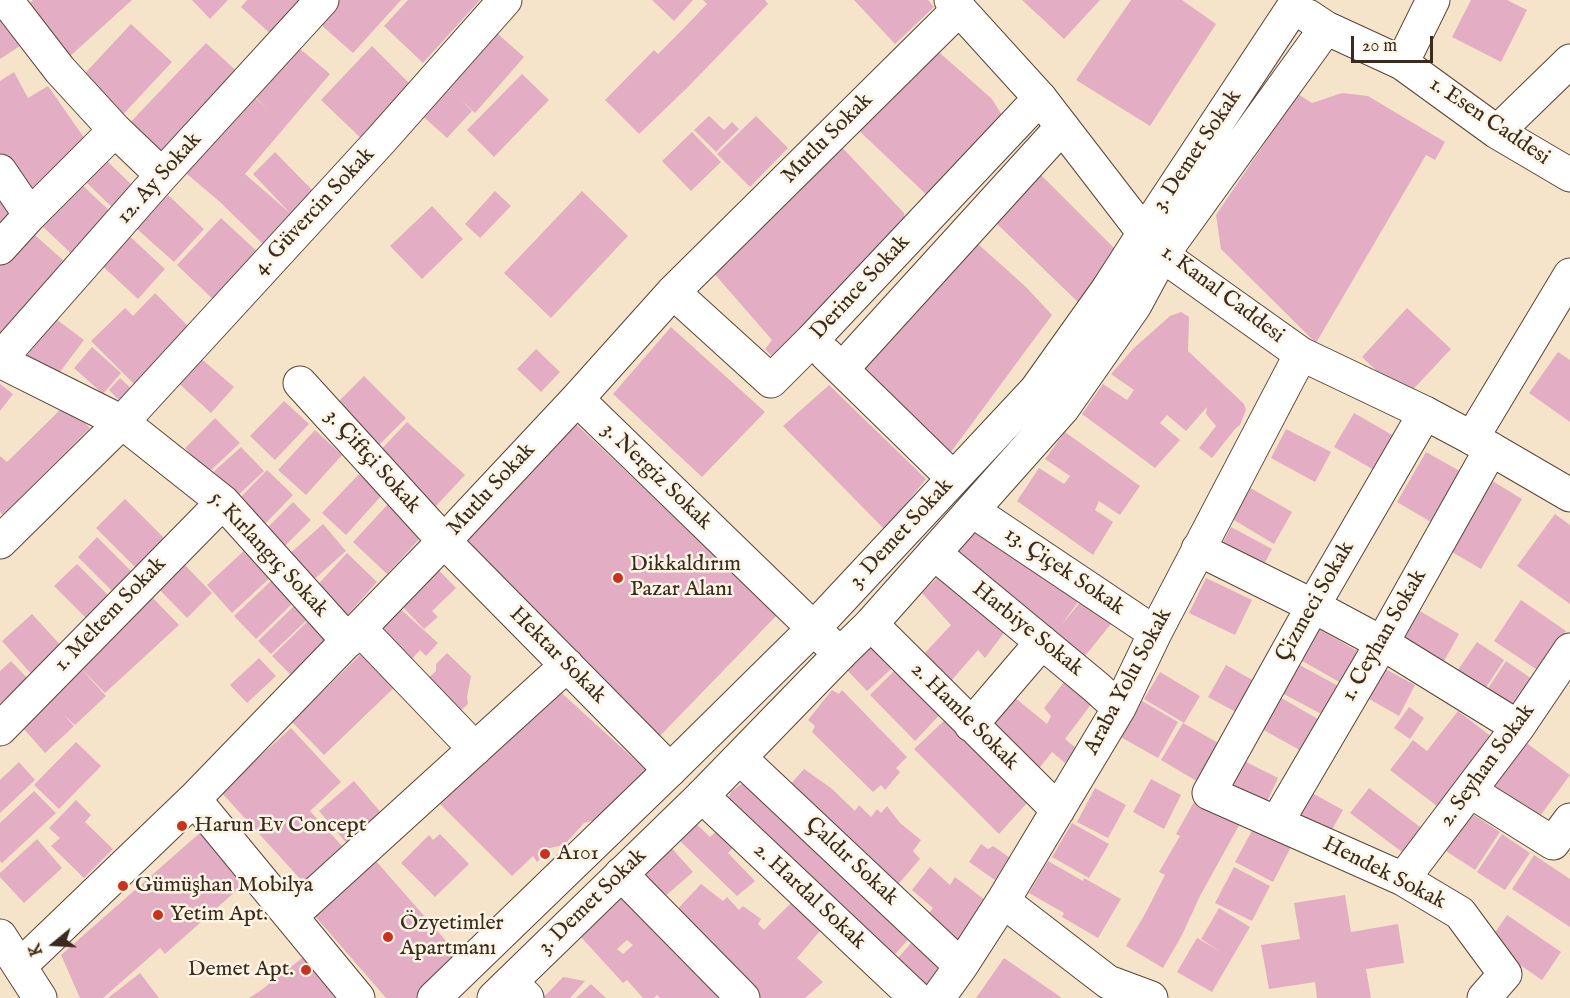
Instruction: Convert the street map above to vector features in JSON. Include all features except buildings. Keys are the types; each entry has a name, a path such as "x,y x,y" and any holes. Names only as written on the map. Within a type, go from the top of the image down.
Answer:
{"street":[{"path":"6,0 60,70 115,130 162,175"},
{"name":"12. Ay Sokak","path":"0,360 162,175 322,0"},
{"name":"4. Güvercin Sokak","path":"0,542 122,422 381,140 505,0"},
{"path":"1402,63 1433,0"},
{"name":"1. Esen Caddesi","path":"1288,3 1326,28 1402,63 1497,132 1570,175"},
{"name":"3. Demet Sokak","path":"511,993 621,874 740,758 871,624 1063,408 1135,305 1153,244 1288,3"},
{"name":"1. Kanal Caddesi","path":"955,4 1040,98 1153,244 1301,354 1425,413 1482,443 1570,495"},
{"name":"Mutlu Sokak","path":"20,966 195,799 444,542 674,292 955,4"},
{"name":"3. Demet Sokak","path":"434,998 813,628 1035,390 1108,289 1153,244 1326,28"},
{"path":"1497,132 1570,61"},
{"name":"Derince Sokak","path":"674,292 771,381 1040,98"},
{"name":"Derince Sokak","path":"842,369 1062,127"},
{"path":"0,248 115,130"},
{"path":"0,171 30,215"},
{"name":"1. Ceyhan Sokak","path":"1277,822 1382,643 1482,443 1570,275"},
{"path":"812,340 953,478"},
{"name":"Araba Yolu Sokak","path":"938,998 1003,901 1119,708 1198,549 1301,354"},
{"name":"5. Kırlangıç Sokak","path":"0,360 122,422 223,502 354,635 475,749"},
{"name":"3. Çiftçi Sokak","path":"300,383 444,542"},
{"name":"3. Nergiz Sokak","path":"577,399 840,654"},
{"name":"Çizmeci Sokak","path":"1209,793 1313,606 1425,413"},
{"name":"1. Meltem Sokak","path":"0,729 223,502"},
{"name":"13. Çiçek Sokak","path":"973,511 1155,633"},
{"name":"Hektar Sokak","path":"444,542 670,770"},
{"path":"1198,549 1382,643 1518,727"},
{"name":"Harbiye Sokak","path":"934,553 1119,708"},
{"name":"2. Hamle Sokak","path":"871,624 1058,810"},
{"path":"972,725 1042,642"},
{"name":"2. Seyhan Sokak","path":"1403,879 1518,727 1570,650"},
{"path":"291,916 567,665"},
{"name":"Çaldır Sokak","path":"740,758 961,966"},
{"path":"1470,791 1564,839"},
{"name":"Hendek Sokak","path":"1209,793 1403,879 1460,913 1505,974 1484,998"},
{"name":"2. Hardal Sokak","path":"702,796 916,998"},
{"path":"195,799 358,998"},
{"path":"621,874 743,998"},
{"path":"1003,901 1108,982 1151,998"},
{"path":"0,936 40,998"}],"place":[{"name":"Dikkaldırım Pazar Alanı","path":"618,578"},
{"name":"Harun Ev Concept","path":"182,826"},
{"name":"A101","path":"545,854"},
{"name":"Gümüşhan Mobilya","path":"123,886"},
{"name":"Yetim Apt.","path":"158,915"},
{"name":"Özyetimler Apartmanı","path":"388,937"},
{"name":"Demet Apt.","path":"306,970"}]}
